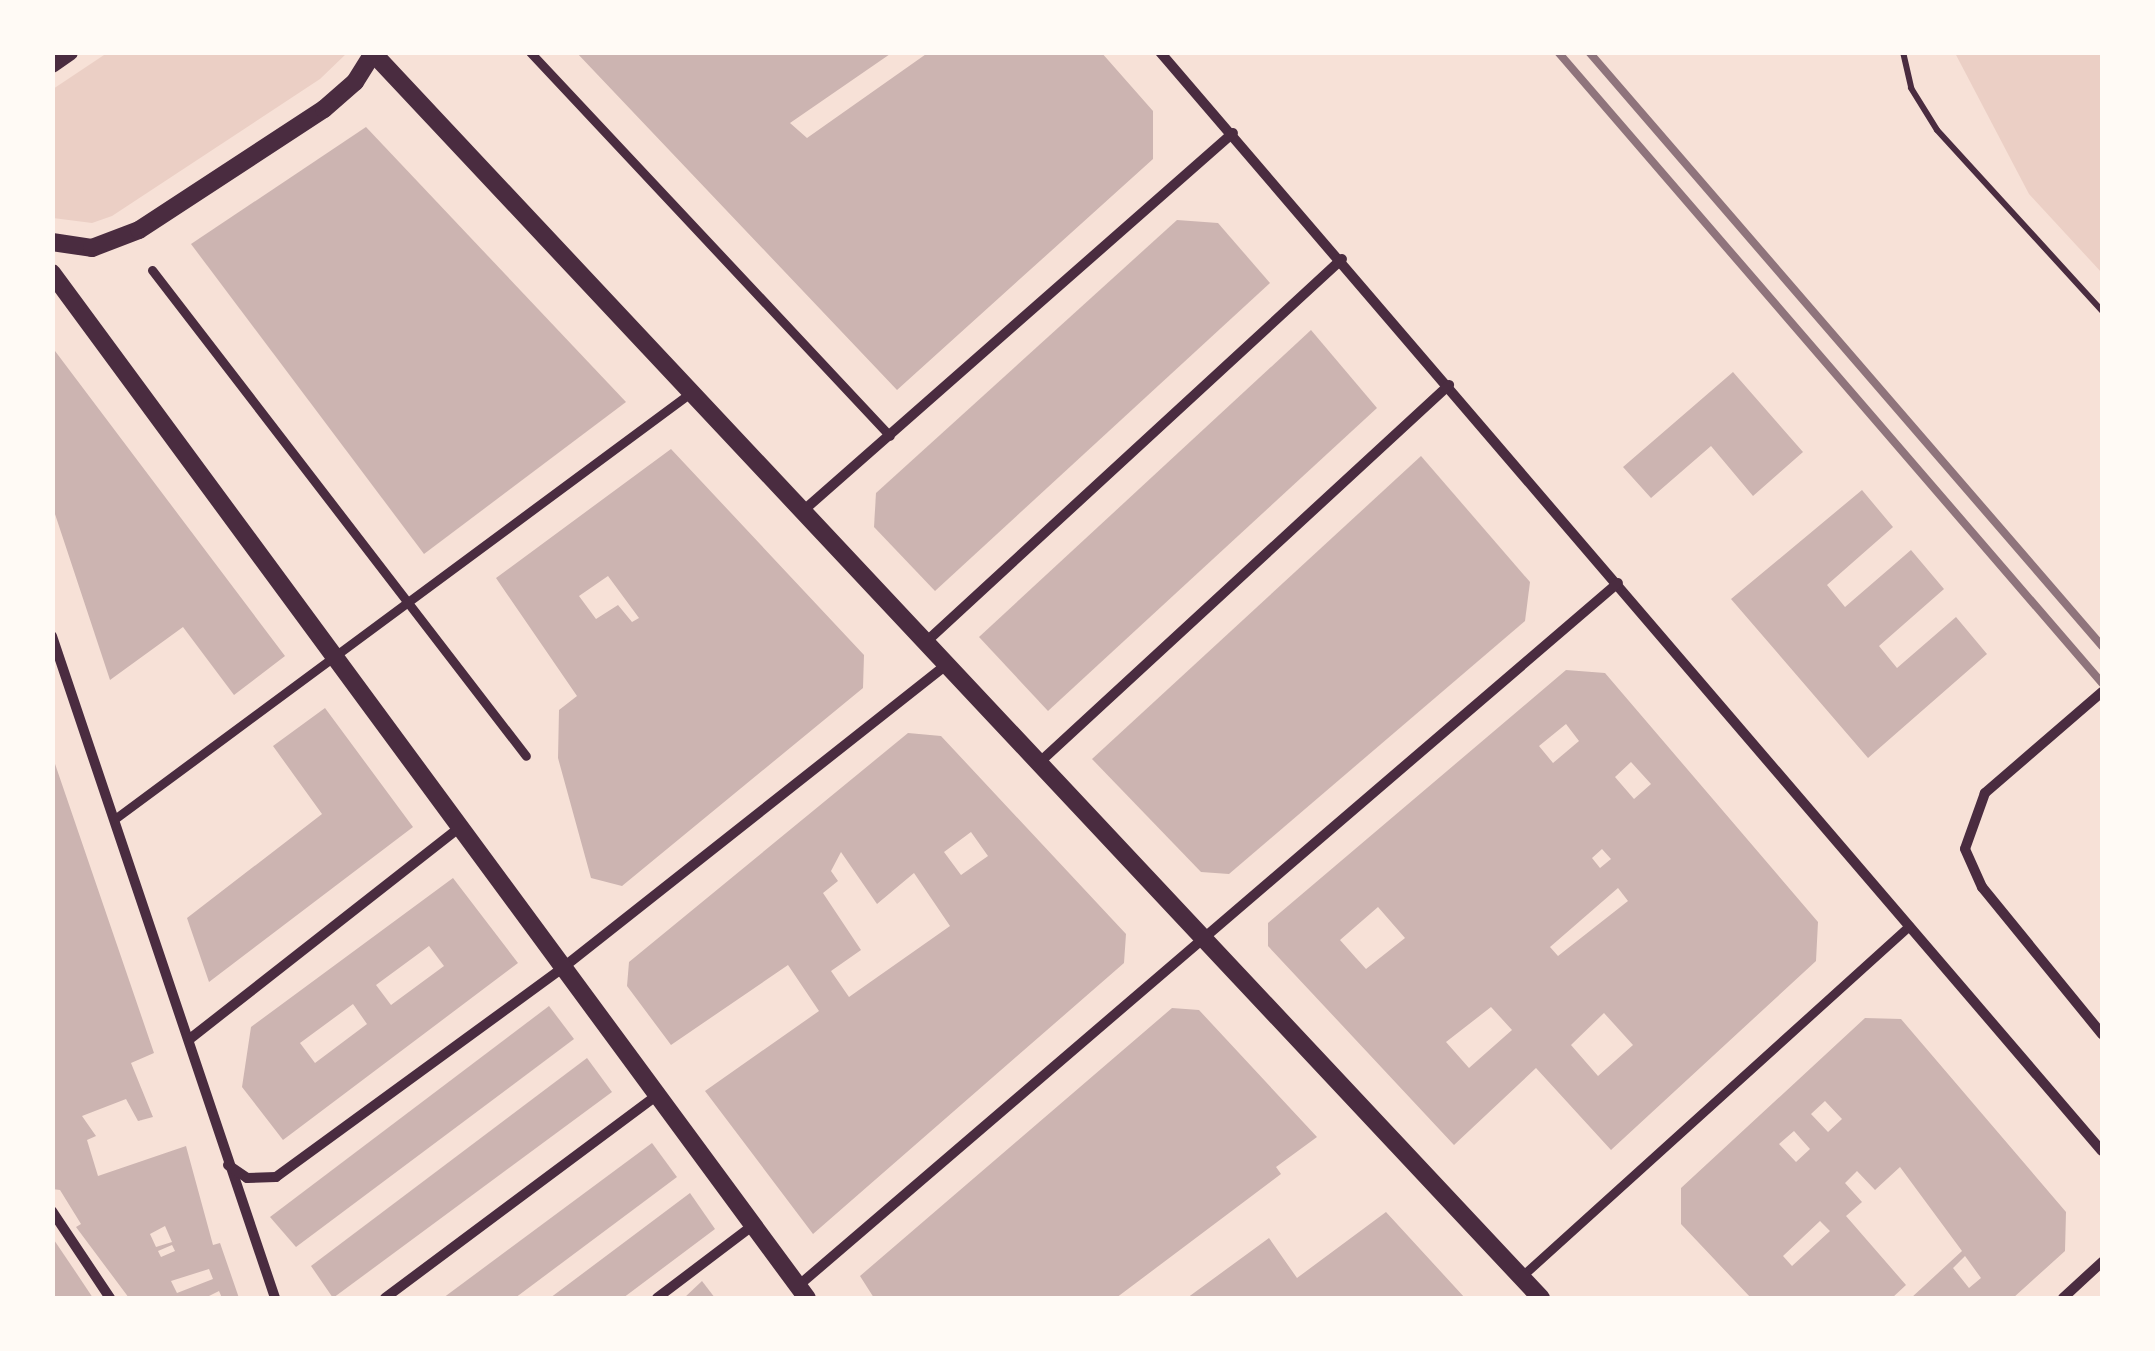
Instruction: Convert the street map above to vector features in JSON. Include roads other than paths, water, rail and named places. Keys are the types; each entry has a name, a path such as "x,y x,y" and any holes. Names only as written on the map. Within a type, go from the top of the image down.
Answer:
{"street":[{"path":"52,64 69,52"},
{"path":"530,52 890,436"},
{"path":"1160,52 1342,259 2102,1151"},
{"path":"59,247 109,244 139,230 324,109 355,82 374,53 689,394 804,510 1541,1298"},
{"path":"804,510 1233,133"},
{"path":"927,641 1342,259"},
{"path":"152,270 526,756"},
{"path":"52,273 802,1292 1618,583"},
{"path":"1041,762 1448,385"},
{"path":"116,818 689,394"},
{"path":"52,636 191,1038 228,1165 275,1298"},
{"path":"228,1165 247,1178 276,1177 565,966 948,663"},
{"path":"2102,692 1985,793 1968,828 1972,871 2102,1034"},
{"path":"191,1038 458,828"},
{"path":"1521,1277 1909,926"},
{"path":"385,1298 656,1096"},
{"path":"52,1211 110,1298"},
{"path":"658,1298 751,1227"},
{"path":"2063,1298 2102,1262"}],"railway":[{"path":"1558,52 2102,683"},
{"path":"1589,52 2102,646"}]}
